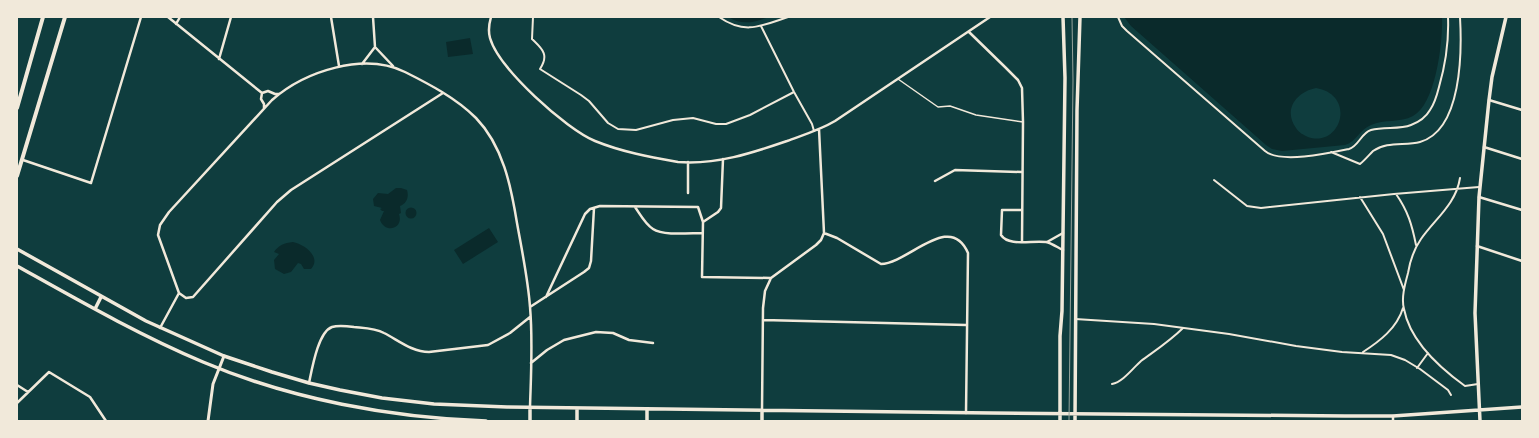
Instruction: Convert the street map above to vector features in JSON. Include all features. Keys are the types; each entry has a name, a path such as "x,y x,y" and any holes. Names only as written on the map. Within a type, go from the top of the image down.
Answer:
{"main road":[{"path":"17,108 44,17"},
{"path":"17,176 66,17"},
{"path":"1060,421 1060,336 1064,233 1065,78 1063,17"},
{"path":"1075,421 1077,95 1080,17"},
{"path":"1480,421 1475,313 1479,187 1489,100 1506,17"},
{"path":"17,249 101,297 160,328 224,356 309,383 358,394 419,402 475,406 577,408 1060,414 1393,416 1522,407"},
{"path":"17,266 95,309 169,347 219,369 268,385 356,407 421,417 486,421"},
{"path":"95,309 101,297"},
{"path":"530,407 530,421"},
{"path":"577,408 577,421"},
{"path":"647,409 647,421"},
{"path":"762,410 762,421"}],"street":[{"path":"23,160 91,183 141,17"},
{"path":"168,17 262,93"},
{"path":"176,24 180,17"},
{"path":"220,59 231,17"},
{"path":"331,17 339,66"},
{"path":"373,17 375,47 394,66 443,93 460,104 476,118 490,137 501,160 512,192 524,259 530,307 530,407"},
{"path":"490,17 489,32 493,46 516,77 550,110 574,129 594,141 621,151 678,162 723,159 760,150 819,129 835,121 990,17"},
{"path":"534,17 532,39 541,47 544,54 544,61 540,68 585,98 608,123 618,128 636,130 673,120 694,118 716,124 726,124 745,117 794,92"},
{"path":"719,17 742,28 761,26 788,17"},
{"path":"1118,17 1122,26 1127,31 1268,154 1283,158 1346,150 1355,147 1365,134 1371,130 1411,125 1423,118 1434,104 1445,64 1448,46 1448,17"},
{"path":"1330,152 1360,164 1378,148 1386,145 1421,142 1432,137 1440,130 1448,118 1458,78 1461,58 1460,17"},
{"path":"761,26 812,124 814,131"},
{"path":"969,32 1006,68 1020,84 1023,92 1022,242"},
{"path":"362,64 375,47"},
{"path":"394,66 362,64 339,66 291,85 271,101 169,212 160,225 158,231 159,238 179,293 186,298 193,297 277,202 291,190 443,93"},
{"path":"262,93 268,91 279,94"},
{"path":"262,93 261,99 264,109"},
{"path":"271,93 271,101"},
{"path":"1489,100 1522,110"},
{"path":"263,102 266,103 271,101"},
{"path":"762,410 763,320 765,291 771,278 816,245 821,240 824,233 819,129"},
{"path":"1483,147 1522,159"},
{"path":"703,222 718,212 722,206 723,159"},
{"path":"688,162 688,193"},
{"path":"935,181 955,170 1022,172"},
{"path":"1362,353 1378,343 1400,316 1403,307 1404,291 1411,260 1422,238 1441,215 1458,188 1460,178"},
{"path":"1214,180 1247,206 1253,208 1479,187"},
{"path":"1396,194 1406,208 1417,247"},
{"path":"1360,197 1383,234 1404,291"},
{"path":"1479,197 1522,210"},
{"path":"546,297 587,211 600,206 698,207 703,222 702,277 771,278"},
{"path":"634,207 655,230 666,232 702,233"},
{"path":"530,307 589,268 591,261 594,208"},
{"path":"1022,210 1002,210 1001,235 1008,241 1047,242 1063,250"},
{"path":"824,233 837,238 881,264 895,262 938,238 947,236 956,239 966,247 968,253 966,413"},
{"path":"1047,242 1064,233"},
{"path":"1476,246 1522,261"},
{"path":"160,328 179,293"},
{"path":"1403,307 1411,328 1428,353 1447,372 1465,386 1478,384"},
{"path":"309,383 322,336 334,326 382,332 402,344 425,352 488,345 510,333 531,317"},
{"path":"1075,319 1148,324 1229,334 1296,346 1342,352 1391,355 1405,360 1448,390 1451,394"},
{"path":"763,320 967,325"},
{"path":"1112,384 1119,382 1142,361 1171,340 1183,328"},
{"path":"531,363 547,350 564,340 596,332 603,331 613,333 632,341 653,342"},
{"path":"1417,368 1428,353"},
{"path":"208,421 211,391 224,356"},
{"path":"17,403 49,372 90,397 106,421"},
{"path":"17,385 28,392"},
{"path":"1393,416 1393,421"}],"lane":[{"path":"898,79 938,107 950,106 976,115 1023,122"}],"water":[{"path":"728,17 769,17 753,22 739,22"},
{"path":"1124,17 1442,17 1441,41 1433,86 1421,109 1413,116 1403,120 1381,122 1371,125 1345,145 1282,151 1272,149 1266,145 1131,26","holes":["1316,88 1329,93 1337,100 1340,109 1340,119 1336,128 1329,135 1320,138 1308,137 1302,134 1297,130 1292,121 1291,115 1291,108 1297,98 1303,93"]},
{"path":"470,38 473,54 448,57 446,42"},
{"path":"396,188 407,190 408,197 400,206 401,213 399,214 399,223 397,226 390,228 382,224 380,220 384,211 380,209 382,208 374,206 373,199 378,193 388,194"},
{"path":"409,208 413,208 415,209 415,217 409,218 406,215 406,211"},
{"path":"489,228 498,242 463,264 454,250"},
{"path":"293,242 302,245 310,252 313,256 314,264 311,269 304,269 301,264 298,263 291,272 284,274 275,269 274,260 279,254 274,252 282,245"}],"tram line":[{"path":"1069,421 1073,80 1072,17"}]}
